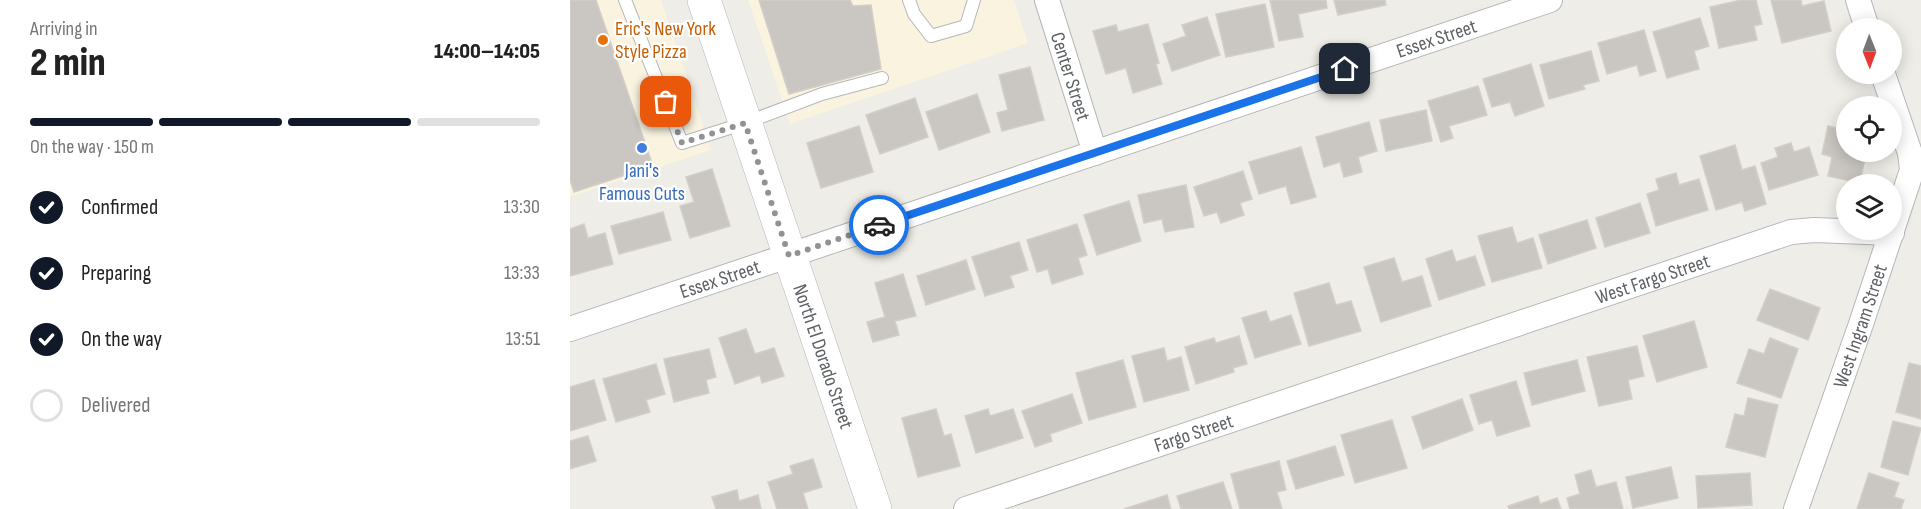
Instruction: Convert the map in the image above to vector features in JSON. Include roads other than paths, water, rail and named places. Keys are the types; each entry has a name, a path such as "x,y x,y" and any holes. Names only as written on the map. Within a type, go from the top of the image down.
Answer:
{"main road":[{"name":"North El Dorado Street","path":"704,0 875,509"}],"street":[{"name":"Center Street","path":"1047,0 1095,153"},
{"name":"Essex Street","path":"570,329 1550,0"},
{"path":"1858,0 1864,18"},
{"name":"West Ingram Street","path":"1886,84 1910,153 1912,170 1902,202"},
{"name":"West Fargo Street","path":"1420,356 1791,232 1836,231"},
{"name":"West Ingram Street","path":"1796,509 1890,240"},
{"name":"Fargo Street","path":"966,509 1420,356"}],"lane":[{"path":"625,0 682,143 745,123 822,94 882,78"},
{"path":"909,0 914,14 931,36 966,26 974,0"}],"place":[{"name":"Eric's New York Style Pizza","path":"603,40"},
{"name":"Jani's Famous Cuts","path":"642,148"}]}
